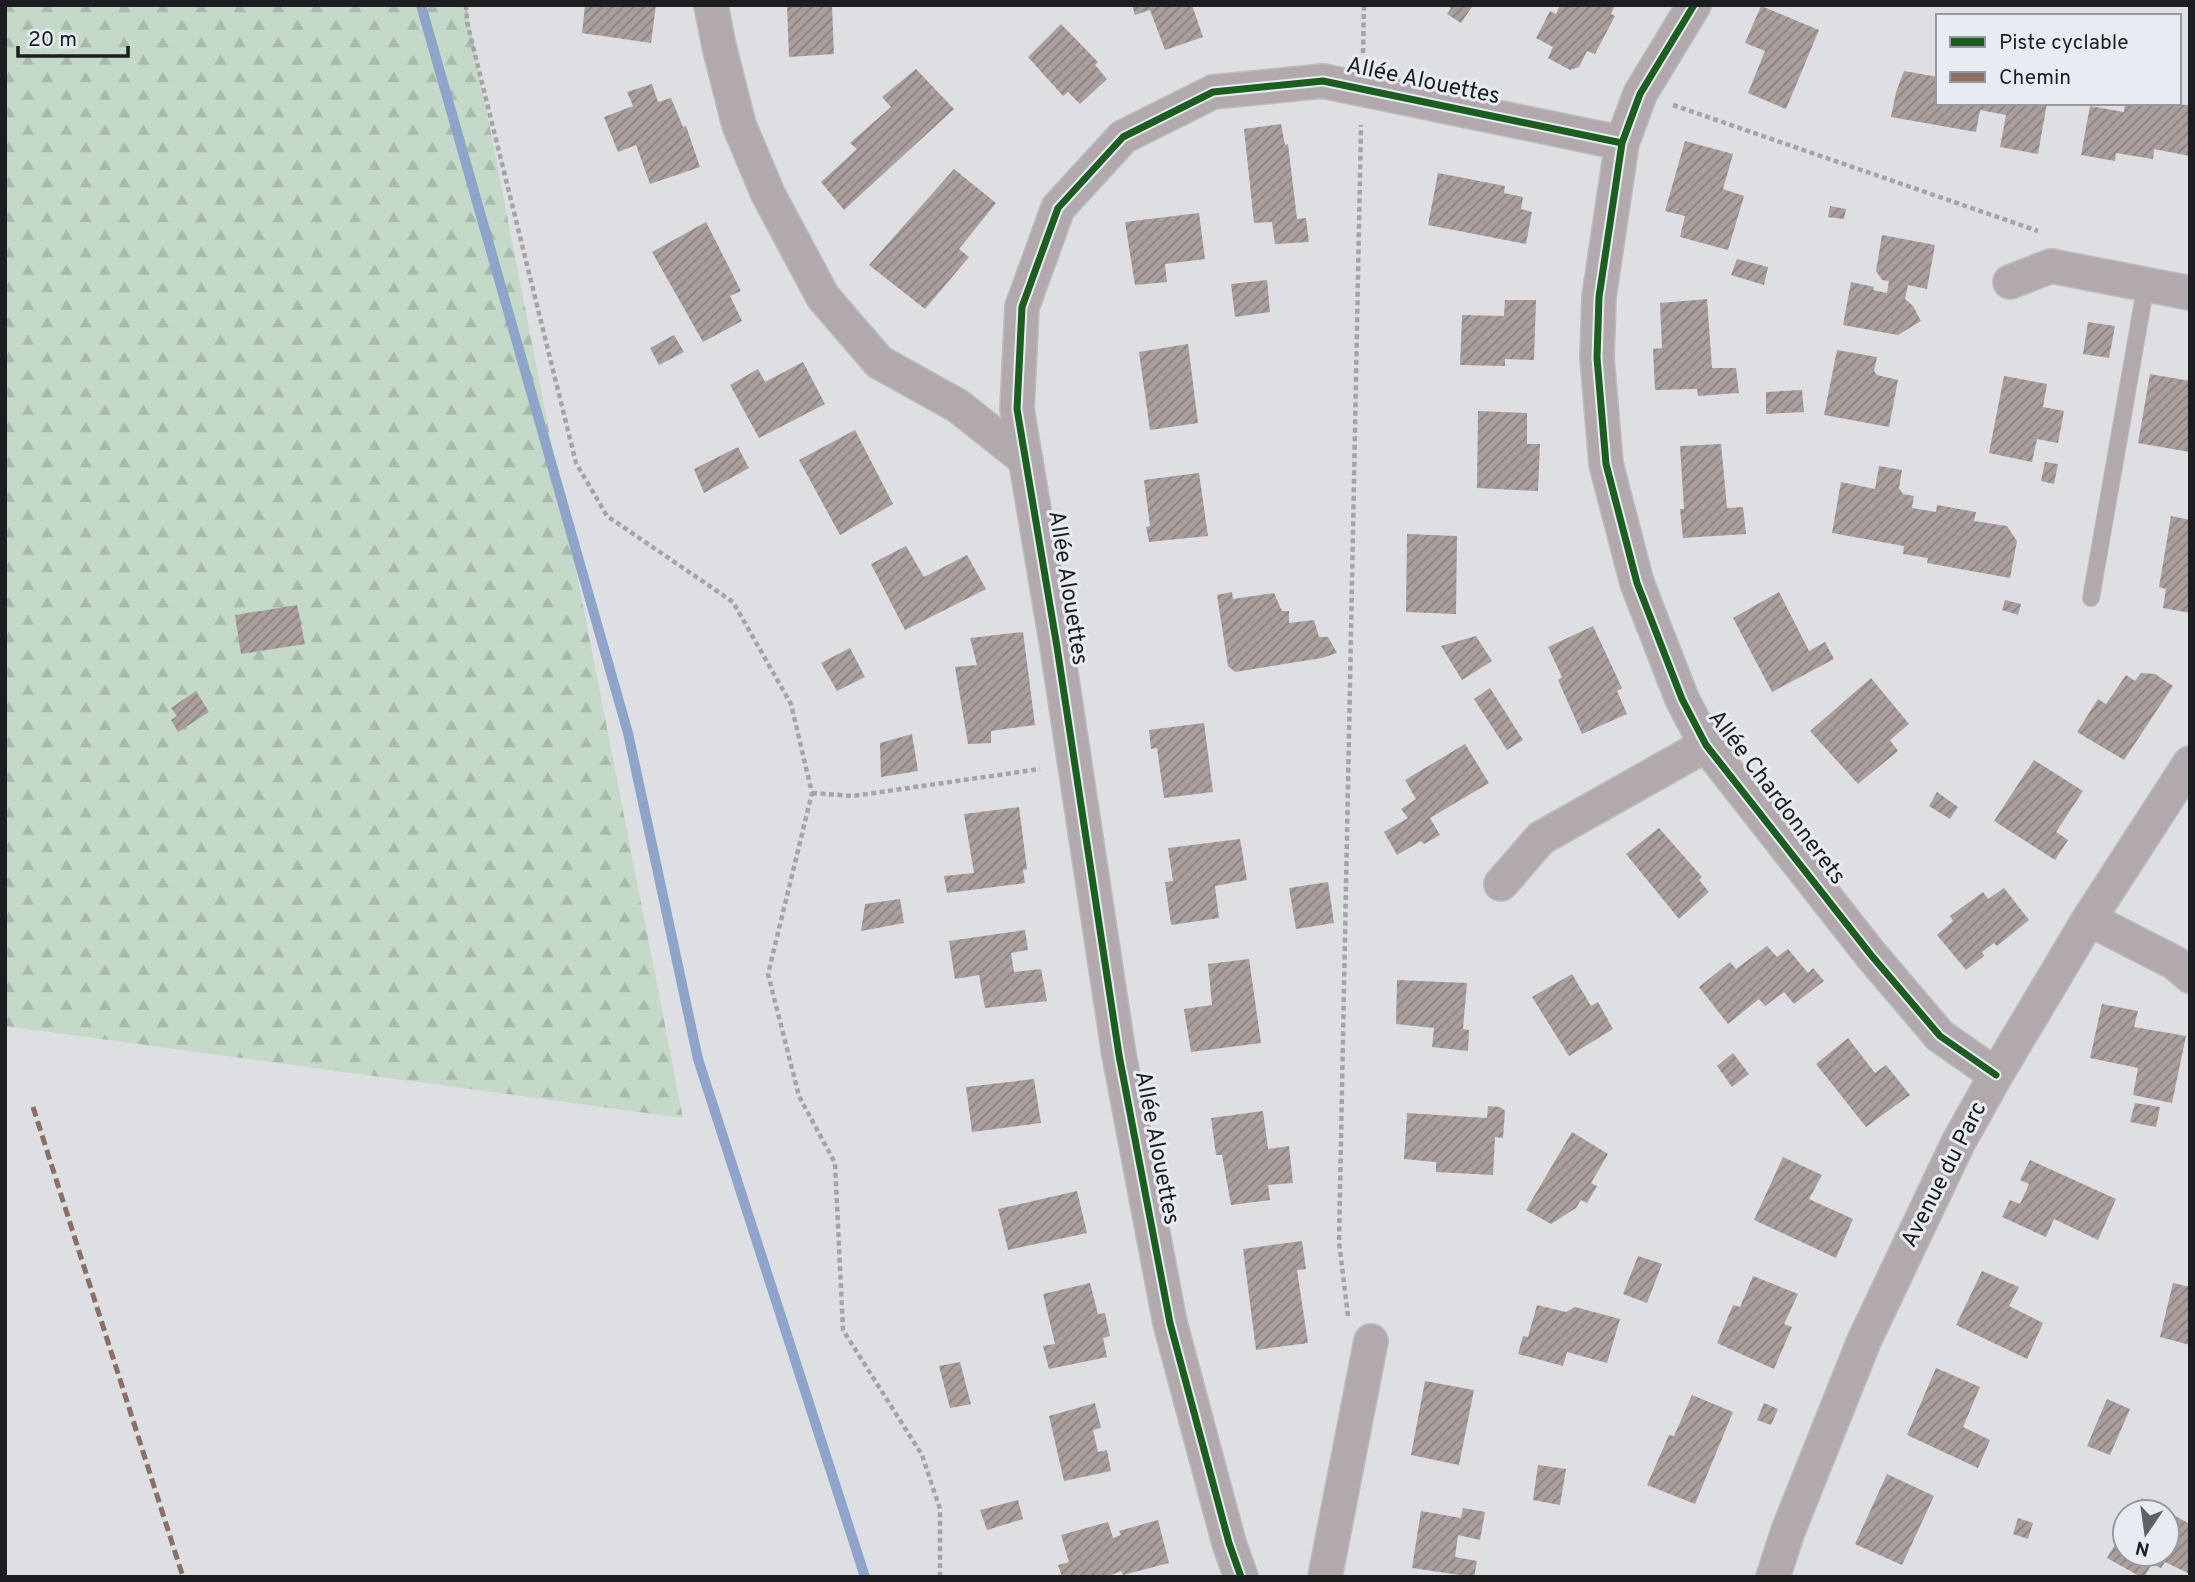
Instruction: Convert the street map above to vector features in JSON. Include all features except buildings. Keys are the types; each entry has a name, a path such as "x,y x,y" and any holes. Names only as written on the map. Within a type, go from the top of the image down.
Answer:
{"street":[{"path":"711,5 739,125 768,194 823,297 879,362 958,406 1026,460"},
{"name":"Allée Chardonnerets","path":"1694,5 1640,94 1622,143 1599,297 1597,358 1606,464 1637,583 1682,699 1706,745 1871,955 1931,1026 1940,1036 1996,1075"},
{"name":"Allée Alouettes","path":"1241,1577 1229,1543 1170,1323 1119,1055 1017,409 1022,307 1058,208 1123,137 1213,92 1323,81 1622,143"},
{"path":"2010,282 2051,266 2190,293"},
{"path":"1501,884 1541,838 1706,745"},
{"name":"Avenue du Parc","path":"1773,1577 1788,1531 1864,1341 1958,1143 2089,919 2190,763"},
{"path":"2089,919 2175,963 2190,976"},
{"path":"1325,1577 1360,1331"}],"lane":[{"path":"2091,598 2146,284"}],"path":[{"path":"466,5 471,35 576,463 607,516 733,602 791,704 812,793 768,974 799,1096 835,1163 843,1330 922,1455 940,1509 940,1577"},
{"path":"1360,1331 1339,1242 1364,5"},
{"path":"1640,94 2049,235"},
{"path":"812,793 853,796 1075,763"}],"green space":[{"path":"5,5 466,5 683,1118 5,1026"}],"waterway":[{"path":"421,5 628,733 698,1059 865,1577"}],"marked path":[{"path":"33,1107 183,1577"}],"cycle path":[{"path":"1694,5 1640,94 1622,143 1599,297 1597,358 1606,464 1637,583 1682,699 1706,745 1871,955 1940,1036 1996,1075"},
{"path":"1241,1577 1229,1543 1170,1323 1119,1055 1057,647 1017,409 1022,307 1058,208 1123,137 1213,92 1323,81 1622,143"}]}
